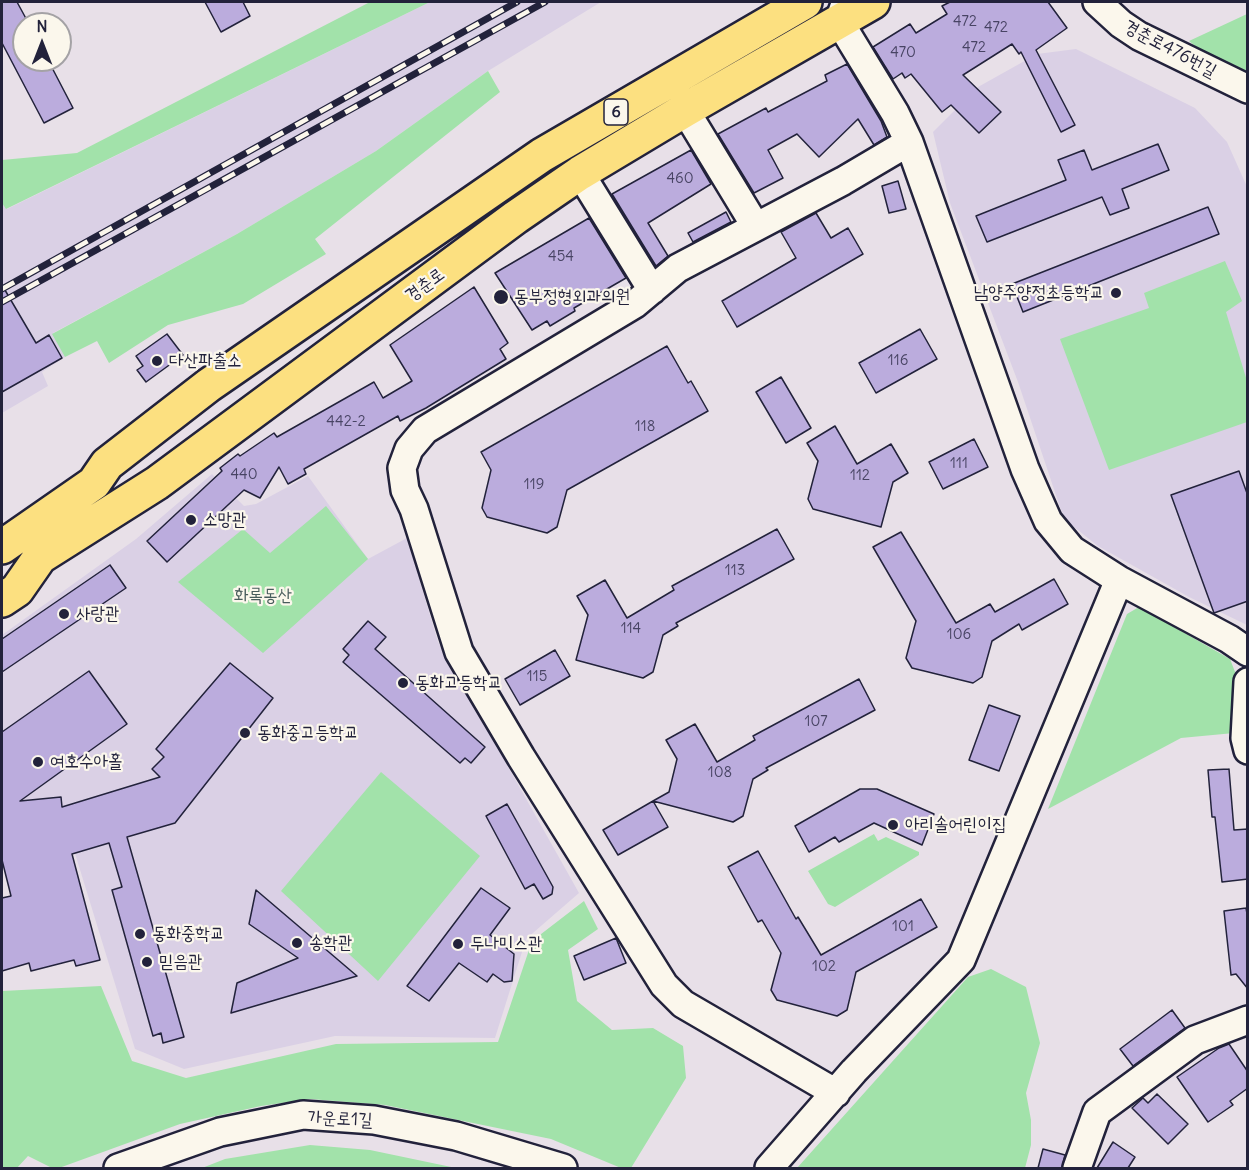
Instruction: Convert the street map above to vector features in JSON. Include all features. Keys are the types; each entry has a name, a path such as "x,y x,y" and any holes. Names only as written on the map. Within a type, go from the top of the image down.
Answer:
{"main road":[{"name":"6","path":"2,547 94,483 107,464 209,386 542,155 805,2"},
{"name":"경춘로","path":"2,600 17,590 40,557 149,488 516,217 580,173 842,11 873,2"}],"street":[{"name":"경춘로476번길","path":"1097,2 1121,24 1139,36 1245,95"},
{"path":"842,11 909,142 1025,469 1048,521 1072,550 1119,580 1248,652"},
{"path":"685,110 756,227"},
{"path":"836,1093 683,1004 664,985 521,757 459,651 414,509 405,490 402,468 410,449 425,430 635,304 678,268 843,181 909,142"},
{"path":"580,173 652,290"},
{"path":"769,1168 915,1005 961,960 1119,580"},
{"path":"1248,682 1245,738 1248,750"},
{"path":"1077,1168 1097,1112 1195,1040 1248,1020"},
{"name":"가운로1길","path":"118,1168 220,1132 303,1115 374,1120 444,1134 563,1168"}],"shaded area":[{"path":"430,2 601,2 488,71 376,151 237,234 53,333 65,357 42,372 48,386 2,413 2,203 7,209"},
{"name":"남양주양정초등학교","path":"1076,49 1195,108 1227,142 1248,189 1247,625 1189,597 1098,546 1064,519 1018,382 950,203 933,132 978,87 1037,54"},
{"name":"동화중고등학교","path":"212,474 244,506 256,504 308,476 368,559 407,538 438,642 579,893 526,939 495,1038 335,1036 184,1069 135,1049 66,824 2,828 2,635 136,539"}],"green space":[{"path":"370,2 430,2 6,209 2,203 2,160 77,153"},
{"path":"1247,14 1247,71 1205,54 1189,41"},
{"path":"488,71 500,92 315,239 326,254 243,304 168,325 109,363 97,341 65,357 52,334 237,234 376,151"},
{"path":"1225,261 1242,301 1226,312 1247,381 1247,422 1109,470 1060,339 1149,308 1144,293"},
{"name":"화록동산","path":"326,506 368,559 263,653 178,582 243,529 270,553"},
{"path":"1139,607 1230,659 1237,677 1234,733 1181,738 1048,809 1127,614"},
{"path":"381,772 480,856 378,981 281,891"},
{"path":"874,834 878,841 886,837 919,852 919,855 835,907 828,904 808,871"},
{"path":"584,901 598,929 568,950 577,1001 612,1030 653,1028 683,1046 686,1078 631,1168 621,1168 551,1139 385,1105 310,1099 261,1106 180,1124 59,1168 52,1168 28,1156 17,1168 2,1168 2,991 101,986 132,1061 186,1078 336,1044 498,1042 532,941"},
{"path":"991,969 1026,987 1040,1043 1026,1093 1031,1120 1031,1145 1025,1168 797,1168 968,977"},
{"path":"310,1145 370,1150 456,1168 202,1168 225,1159"}],"building":[{"path":"2,2 17,2 22,12 12,12 12,62 2,43"},
{"path":"205,2 243,2 250,16 221,32"},
{"path":"950,2 1048,2 1067,28 1036,50 1075,125 1061,132 1021,52 1019,54 1012,44 963,75 1001,112 979,133 951,105 942,112 911,74 905,78 902,73 893,79 873,47 910,24 916,33 947,14 942,6"},
{"path":"847,64 881,121 887,137 874,145 858,119 819,157 797,134 768,150 783,178 754,193 718,134 766,108 768,112 827,81 825,75"},
{"path":"17,72 54,72 73,108 44,123"},
{"path":"1158,144 1169,170 1122,189 1129,208 1110,215 1102,197 987,242 976,216 1066,180 1058,160 1084,150 1092,170"},
{"path":"691,150 711,184 648,223 668,256 656,266 612,194"},
{"path":"898,181 906,209 889,213 882,186"},
{"path":"1208,207 1219,234 1023,312 1012,284"},
{"path":"726,212 731,222 693,242 688,233"},
{"path":"816,213 831,238 848,228 863,254 737,327 722,301 796,258 781,232"},
{"path":"589,218 626,278 574,308 575,311 550,326 547,321 532,330 495,273"},
{"path":"2,285 36,343 49,335 62,358 2,392"},
{"path":"474,287 508,343 500,349 506,359 426,408 400,421 398,416 304,469 306,474 288,484 279,467 260,498 244,490 167,562 147,541 222,471 220,468 238,454 240,456 274,433 277,437 374,382 383,398 412,381 390,345"},
{"path":"920,329 937,359 876,393 859,363"},
{"name":"다산파출소","path":"167,334 183,355 146,382 137,370 143,366 136,356"},
{"path":"667,346 688,383 691,381 708,411 567,490 557,527 547,533 487,517 482,508 491,470 481,452"},
{"path":"781,377 811,428 786,443 756,392"},
{"path":"835,426 857,464 891,444 908,473 893,482 881,527 813,509 808,499 818,461 807,443"},
{"path":"974,439 988,467 943,489 929,462"},
{"path":"1239,471 1248,496 1248,601 1214,613 1171,495"},
{"path":"777,529 794,559 676,623 678,626 663,635 653,672 643,678 576,660 588,615 577,596 605,580 627,618 674,590 672,586"},
{"path":"901,532 956,623 990,604 995,612 1054,579 1068,604 1022,630 1019,624 992,641 982,677 973,683 912,668 906,658 916,621 873,547"},
{"name":"사랑관","path":"110,565 126,588 2,672 2,639"},
{"path":"368,621 386,637 375,649 485,747 471,763 465,758 460,763 343,662 349,655 343,649"},
{"path":"555,650 570,676 520,705 505,679"},
{"path":"230,663 273,698 175,823 127,837 184,1037 163,1043 161,1033 153,1036 112,890 122,887 109,843 72,854 100,960 76,966 74,960 31,971 29,963 2,971 2,898 11,896 2,860 2,732 89,671 127,724 20,801 61,797 62,807 160,777 152,769 164,757 156,749"},
{"path":"859,679 875,710 766,768 768,770 753,779 743,816 733,822 653,801 669,792 677,759 666,740 695,724 717,762 755,740 753,736"},
{"path":"989,705 1020,716 999,771 969,760"},
{"path":"1229,769 1234,830 1248,829 1248,879 1222,882 1215,817 1212,817 1208,770"},
{"path":"860,789 877,789 934,814 922,845 874,823 839,842 835,837 809,852 795,826"},
{"path":"653,801 668,827 618,855 603,830"},
{"path":"507,804 553,887 552,894 543,899 534,884 525,889 486,816"},
{"path":"758,851 796,919 798,917 821,955 921,899 937,927 856,972 847,1010 837,1016 777,1000 771,990 781,953 762,920 758,922 728,867"},
{"name":"두나미스관","path":"481,888 510,908 490,935 514,954 512,981 504,982 493,974 487,982 459,963 429,1001 407,986"},
{"name":"송학관","path":"256,890 357,976 231,1013 237,983 298,958 249,924"},
{"path":"1246,908 1248,989 1236,974 1231,975 1224,911"},
{"path":"616,938 626,963 584,980 574,956"},
{"path":"1172,1010 1185,1028 1133,1066 1120,1049"},
{"path":"1229,1044 1248,1072 1248,1088 1230,1101 1233,1105 1208,1122 1177,1077 1219,1048"},
{"path":"1157,1094 1188,1124 1168,1144 1132,1108 1143,1098 1148,1103"},
{"path":"1113,1142 1135,1157 1128,1168 1097,1168"},
{"path":"1043,1149 1065,1155 1062,1168 1038,1168"}],"railway":[{"path":"2,289 517,2"},
{"path":"2,302 545,2"}],"place":[{"name":"남양주양정초등학교","path":"1116,293"},
{"name":"동부정형외과의원","path":"501,297"},
{"name":"다산파출소","path":"157,361"},
{"name":"소망관","path":"191,520"},
{"name":"사랑관","path":"64,614"},
{"name":"동화고등학교","path":"403,683"},
{"name":"동화중고등학교","path":"245,733"},
{"name":"여호수아홀","path":"38,762"},
{"name":"아리솔어린이집","path":"893,825"},
{"name":"동화중학교","path":"140,934"},
{"name":"송학관","path":"297,943"},
{"name":"두나미스관","path":"458,944"},
{"name":"믿음관","path":"147,962"}]}
